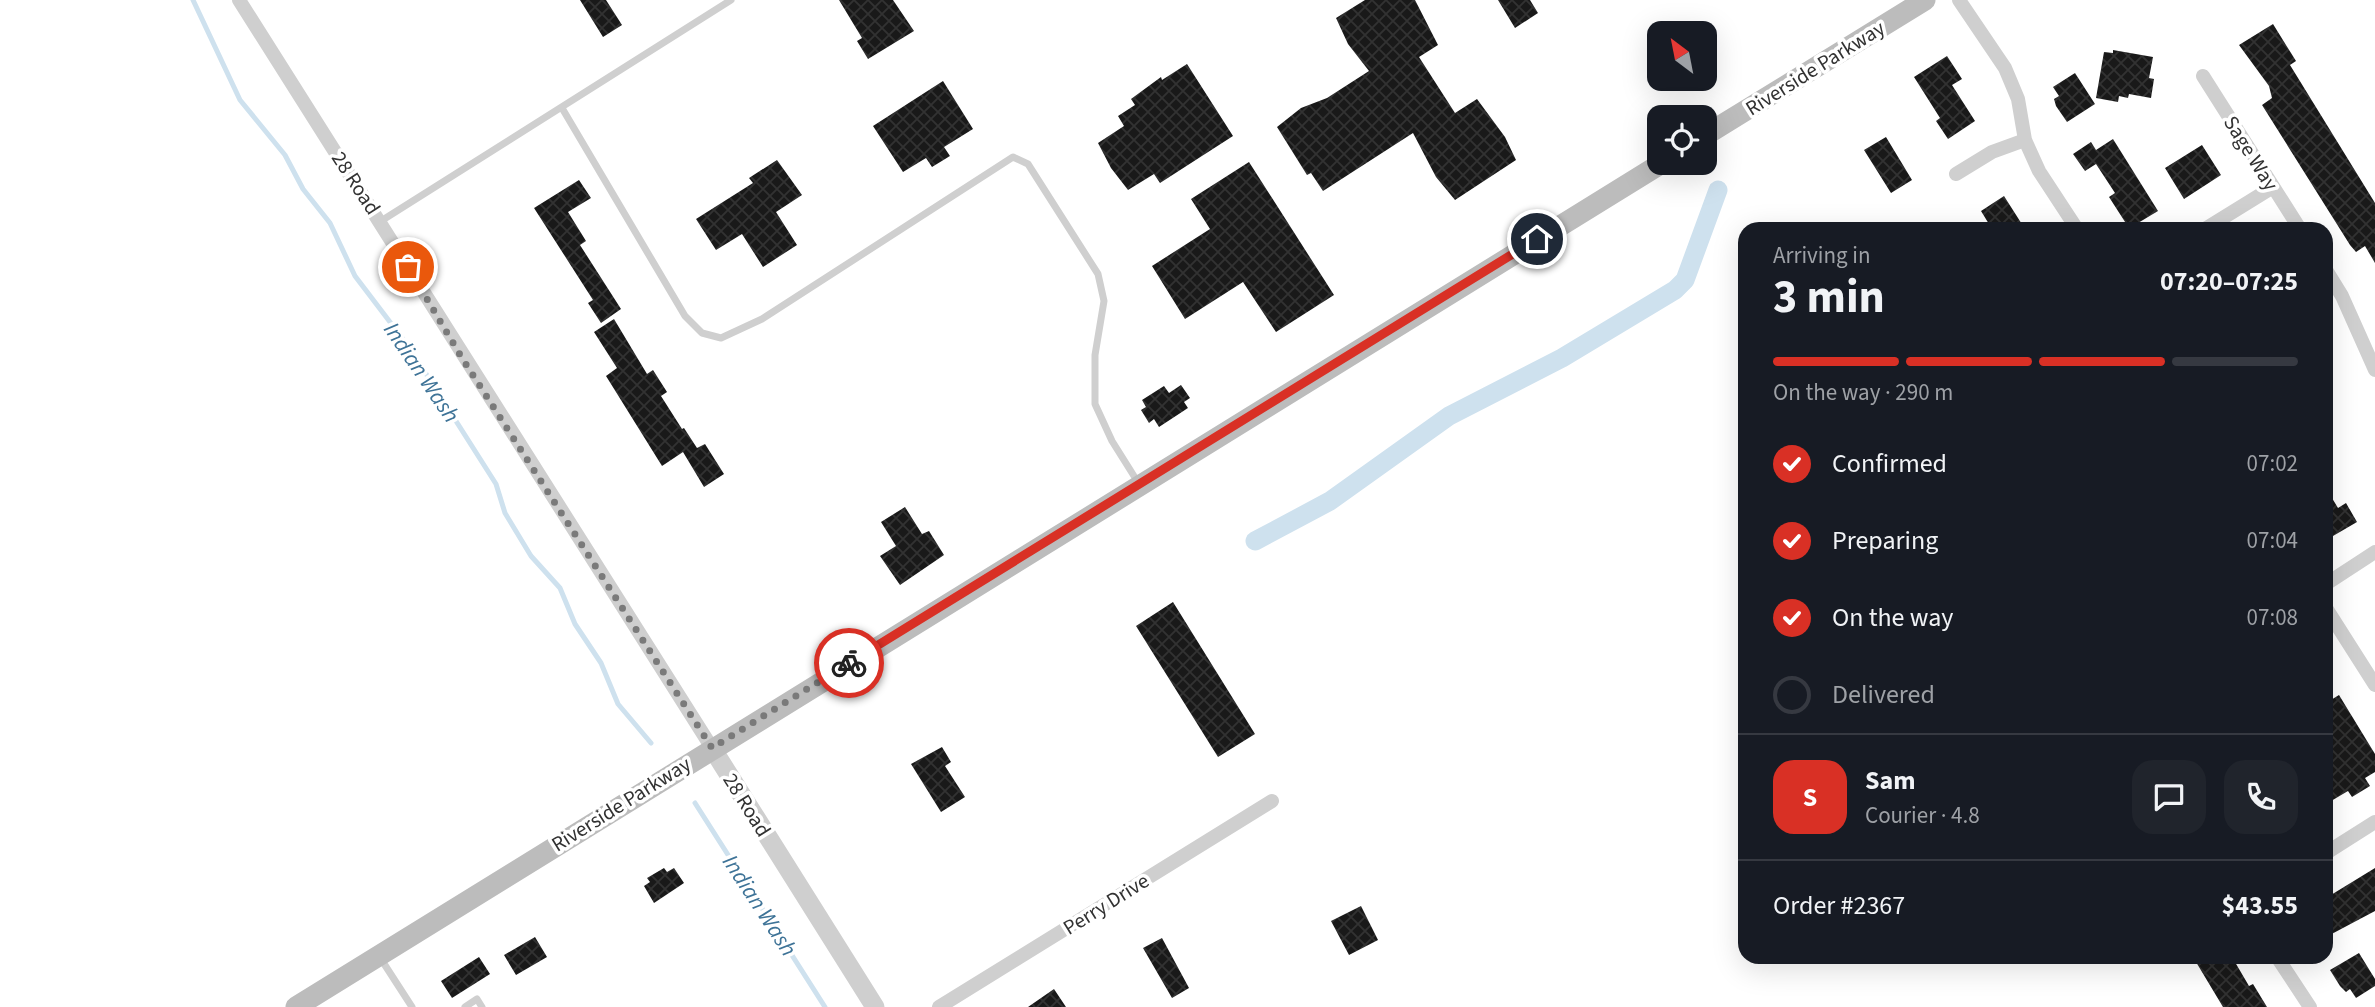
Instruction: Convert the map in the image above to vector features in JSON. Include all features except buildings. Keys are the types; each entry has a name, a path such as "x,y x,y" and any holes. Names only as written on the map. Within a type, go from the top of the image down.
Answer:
{"main road":[{"name":"Riverside Parkway","path":"1717,128 1925,0"},
{"name":"Riverside Parkway","path":"296,1007 1647,172"}],"street":[{"name":"28 Road","path":"239,0 381,221 462,358 875,1007"},
{"path":"1959,0 2005,68 2018,99 2025,141 2039,171 2072,222"},
{"name":"Sage Way","path":"2203,76 2296,222"},
{"path":"1956,174 1992,152 2025,141"},
{"path":"2216,222 2273,187"},
{"path":"2333,281 2375,369"},
{"path":"2333,579 2375,552"},
{"path":"2333,619 2375,685"},
{"name":"Perry Drive","path":"939,1007 1272,801"},
{"path":"2333,849 2375,822"},
{"path":"2282,964 2310,1007"}],"lane":[{"path":"381,221 731,0"},
{"path":"562,108 685,316 702,332 721,338 762,319 1013,156 1028,164 1098,274 1104,301 1095,355 1095,404 1112,441 1139,485"},
{"path":"379,955 412,1007"},
{"path":"465,1007 477,999 482,1007"}],"waterway":[{"name":"Indian Wash","path":"193,0 240,100 285,155 303,189 330,223 355,276 409,347 496,484 505,513 531,556 560,588 575,624 601,663 618,704 651,743"},
{"path":"1255,541 1330,501 1449,416 1562,358 1675,290 1685,280 1718,190"},
{"name":"Indian Wash","path":"695,803 825,1007"}],"way so far":[{"path":"408,267 462,358 712,748 849,663"}],"route":[{"path":"849,663 1537,239"}]}
